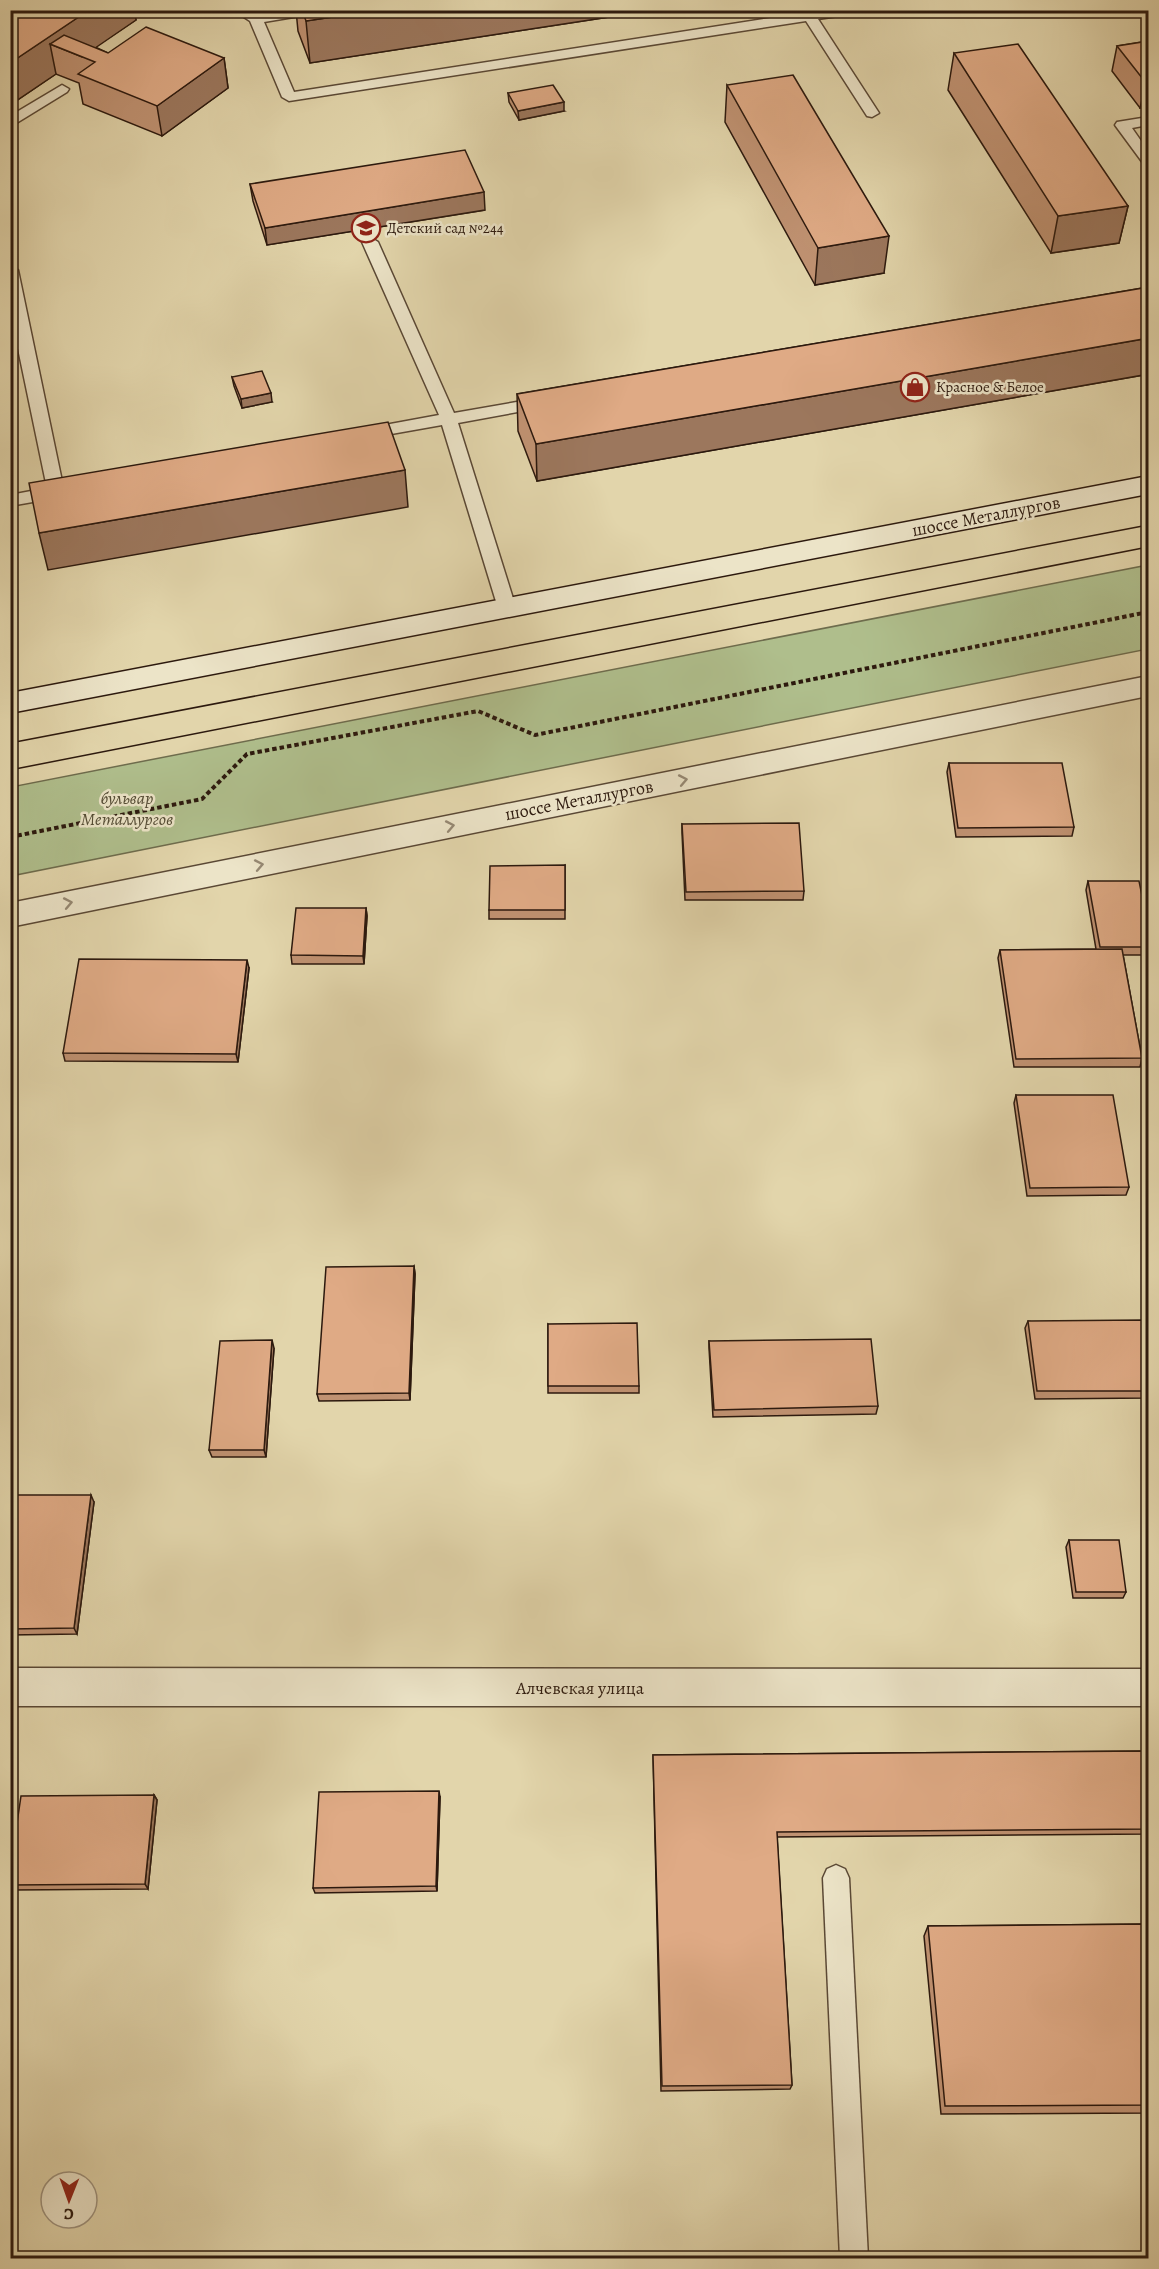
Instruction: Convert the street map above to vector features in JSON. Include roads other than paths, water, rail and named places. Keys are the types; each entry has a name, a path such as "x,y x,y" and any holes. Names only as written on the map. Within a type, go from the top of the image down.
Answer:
{"street":[{"name":"шоссе Металлургов","path":"10,703 1149,485"},
{"name":"шоссе Металлургов","path":"10,915 1149,686"},
{"name":"Алчевская улица","path":"10,1687 1149,1688"}],"lane":[{"path":"240,10 256,19 289,98 852,10"},
{"path":"256,19 312,10"},
{"path":"810,17 872,113"},
{"path":"10,123 62,89"},
{"path":"1149,121 1122,125 1149,160"},
{"path":"370,242 447,418 507,608"},
{"path":"10,270 56,492"},
{"path":"344,438 564,398"},
{"path":"10,501 79,488"},
{"path":"836,1878 854,2259"}],"tram line":[{"path":"10,743 1148,525"},
{"path":"10,770 1148,547"}],"place":[{"name":"Детский сад №244","path":"366,228"},
{"name":"Красное & Белое","path":"915,387"}],"park label":[{"name":"бульвар Металлургов","path":"127,808"}]}
